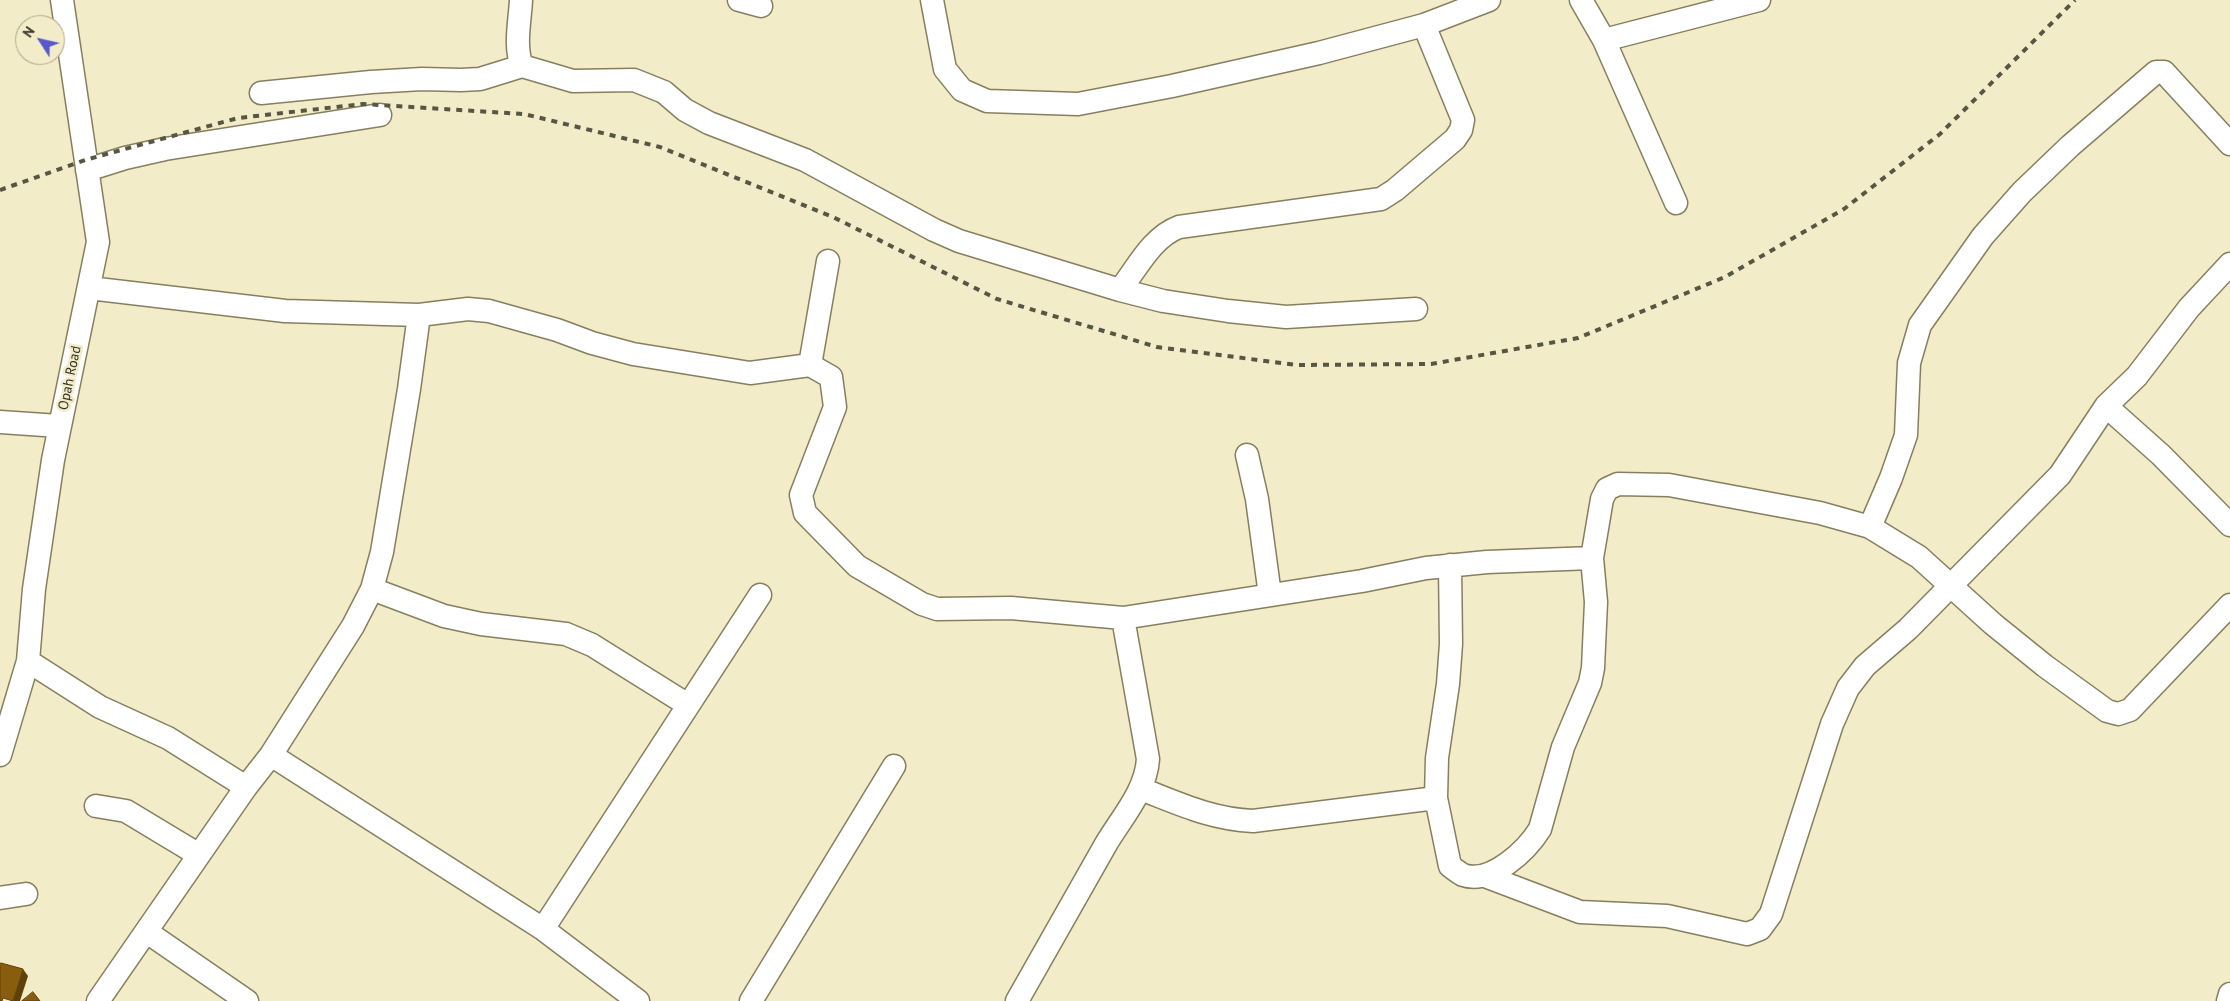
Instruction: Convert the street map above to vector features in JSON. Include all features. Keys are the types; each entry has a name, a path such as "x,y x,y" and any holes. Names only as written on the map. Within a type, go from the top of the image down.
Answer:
{"street":[{"name":"Opah Road","path":"0,755 28,661 34,589 59,426 98,242 62,0"},
{"path":"521,0 518,45 522,66"},
{"path":"739,0 761,6"},
{"path":"932,0 944,69 962,90 987,101 1078,104 1319,54 1424,25 1489,0"},
{"path":"1581,0 1604,40 1676,203"},
{"path":"1604,40 1759,0"},
{"path":"1120,290 1158,240 1168,232 1179,227 1381,199 1395,190 1455,139 1462,130 1463,120 1424,25"},
{"path":"261,92 372,82 480,78 522,66 573,81 634,80 664,92 685,110 709,123 805,160 934,230 959,240 1120,290 1163,301 1228,311 1286,317 1416,308"},
{"path":"1870,528 1891,478 1906,435 1909,363 1920,325 1983,236 2022,192 2070,146 2156,72 2164,72 2230,144"},
{"path":"88,170 125,158 165,149 380,115"},
{"path":"810,364 828,260"},
{"path":"1450,565 1451,644 1448,684 1437,758 1436,798 1450,866 1463,875 1485,876 1580,912 1667,916 1747,934 1760,929 1771,914 1832,724 1848,688 1865,666 1908,629 2060,475 2106,406 2136,376 2189,308 2230,264"},
{"path":"89,288 285,311 419,315 468,309 489,311 633,354 750,373 810,364 831,377 835,407 801,495 805,513 857,566 922,604 936,609 1011,608 1123,618 1362,581 1426,568 1487,562 1592,558"},
{"path":"98,1001 246,787 271,755 354,626 372,589 382,552 409,389 419,315"},
{"path":"2106,406 2162,455 2230,525"},
{"path":"0,422 59,426"},
{"path":"1247,455 1257,499 1270,595"},
{"path":"1485,876 1523,851 1540,829 1563,747 1590,683 1593,668 1596,602 1592,558 1602,499 1607,489 1618,484 1678,486 1820,513 1870,528 1919,557 1993,624 2045,666 2107,711 2118,714 2130,710 2230,605"},
{"path":"372,589 444,616 481,624 566,634 592,645 688,705"},
{"path":"543,929 760,595"},
{"path":"1016,1001 1109,840 1141,789 1147,772 1148,759 1123,618"},
{"path":"28,661 100,706 168,738 246,787"},
{"path":"271,755 543,929 638,1001"},
{"path":"751,1001 894,766"},
{"path":"1141,789 1205,815 1230,820 1253,821 1436,798"},
{"path":"96,806 126,811 199,855"},
{"path":"0,898 26,894"},
{"path":"147,932 247,1001"},
{"path":"2228,1001 2230,994"}],"building":[{"path":"1,963 23,969 13,1001 3,998 0,1001"},
{"path":"33,992 40,1001 22,1001"}],"railway":[{"path":"0,190 85,160 238,118 363,104 524,114 660,147 833,217 997,299 1157,347 1297,365 1431,364 1578,338 1725,277 1844,209 1940,134 2075,0"}]}
